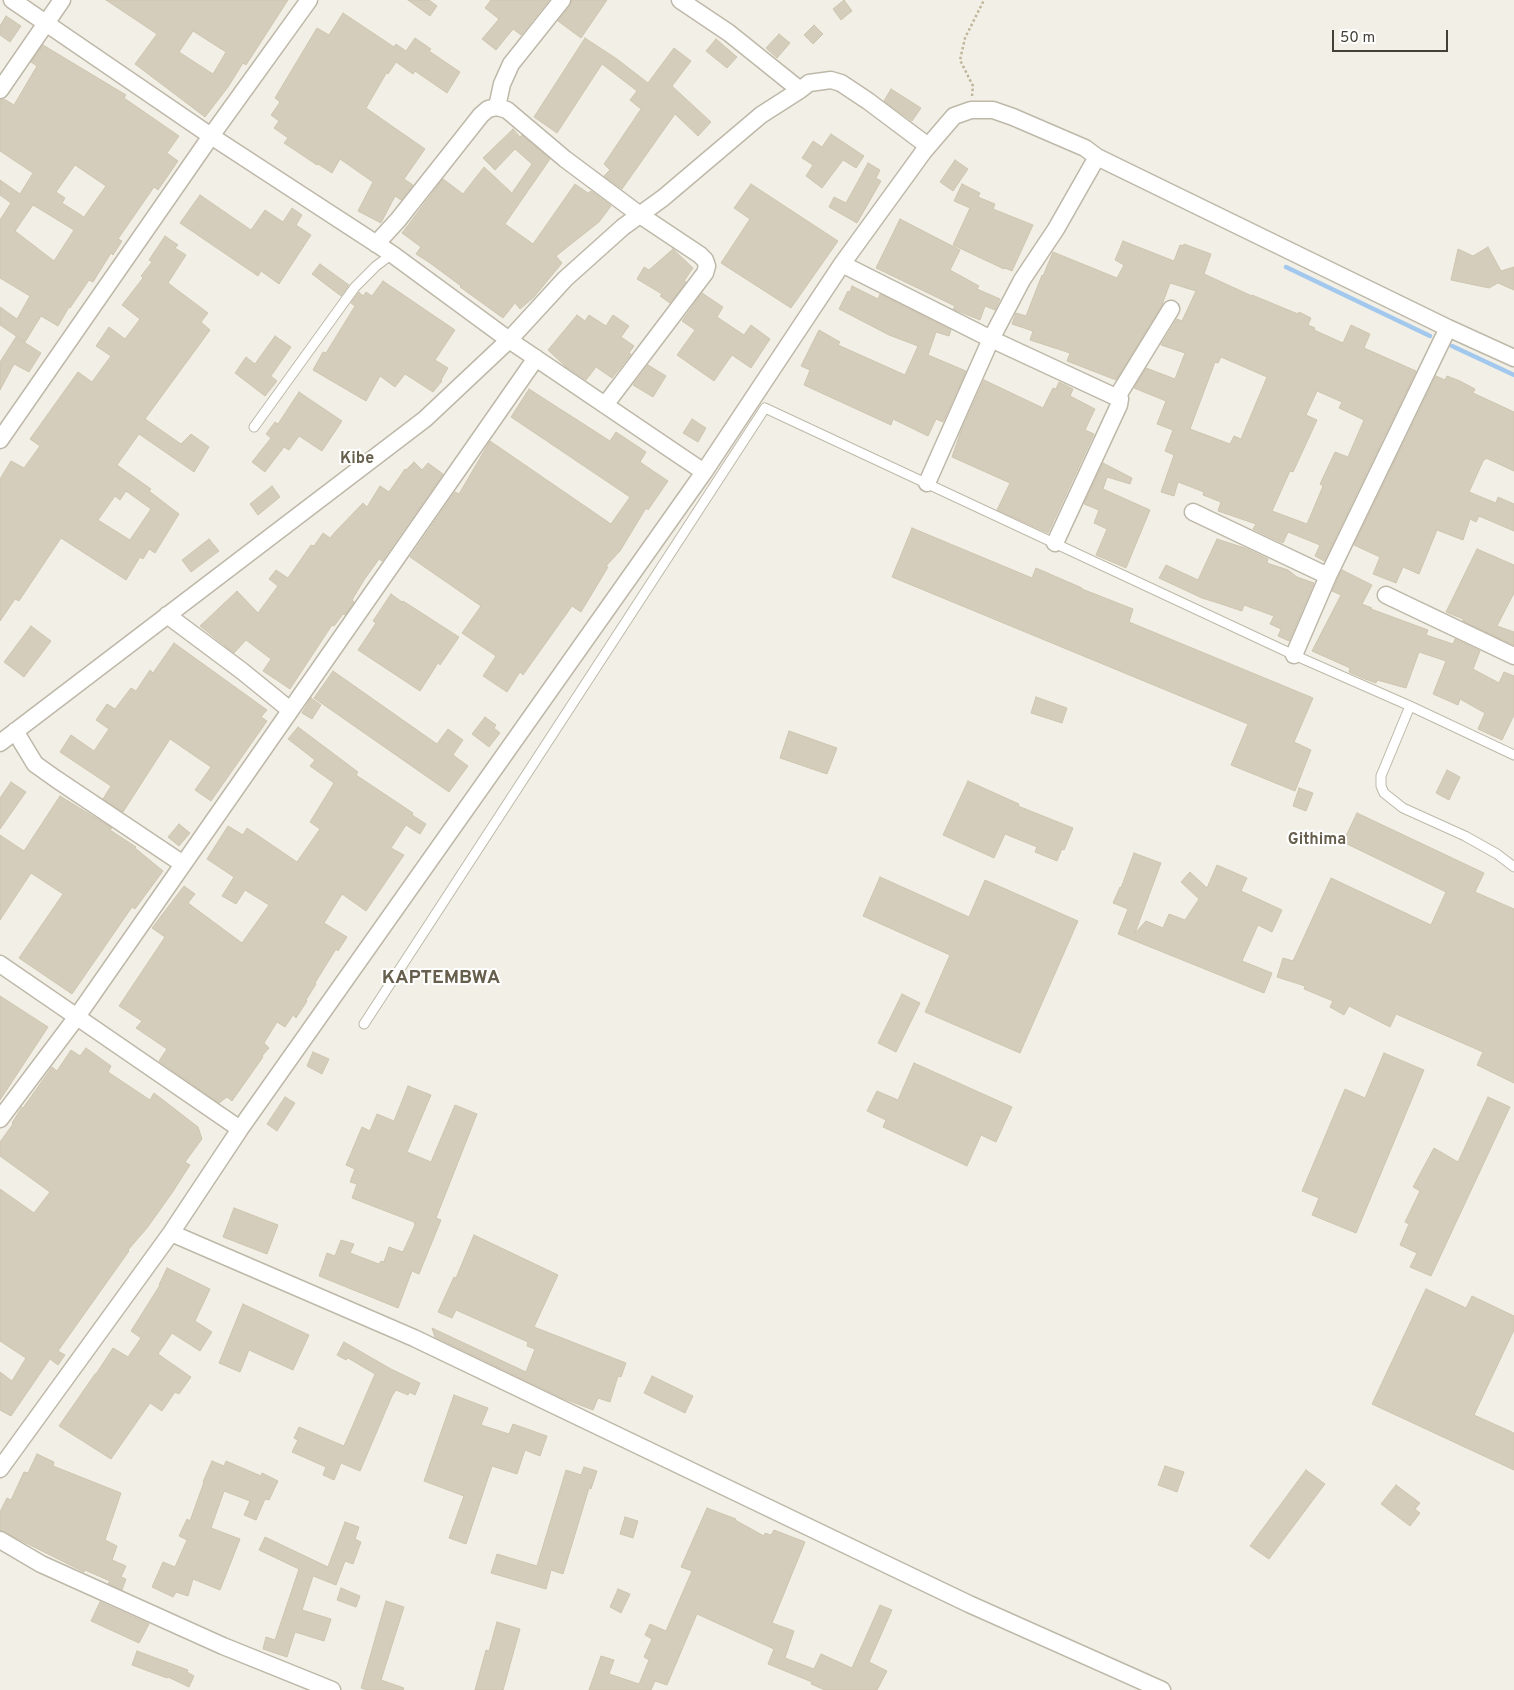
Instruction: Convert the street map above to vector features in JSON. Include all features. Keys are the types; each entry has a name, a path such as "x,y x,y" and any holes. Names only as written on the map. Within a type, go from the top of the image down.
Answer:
{"street":[{"path":"12,0 211,136 392,254 509,340 704,472"},
{"path":"0,90 62,0"},
{"path":"0,440 211,136 309,0"},
{"path":"497,107 502,84 511,64 562,0"},
{"path":"680,0 729,32 800,90"},
{"path":"0,743 425,419 509,340 565,279 623,227 663,198 761,114 810,83 831,80 841,83 862,96 928,146"},
{"path":"376,244 398,220 481,114 488,109 497,107 507,110 565,159 700,255 705,260 707,266 705,273 605,405"},
{"path":"0,1469 171,1233 240,1129 704,472 842,264 928,146 954,116 971,110 993,110 1013,116 1086,148 1097,157 1448,328 1514,358"},
{"path":"927,483 991,339 1022,280 1097,157"},
{"path":"842,264 991,339 1120,399 1119,405 1055,542"},
{"path":"1116,397 1172,309"},
{"path":"1294,655 1328,576 1448,328"},
{"path":"0,1119 76,1018 536,358"},
{"path":"1193,512 1328,576"},
{"path":"1386,595 1514,656"},
{"path":"167,615 242,671 290,710"},
{"path":"15,730 35,764 183,864"},
{"path":"0,964 240,1129"},
{"path":"171,1233 414,1338 969,1604 1162,1690"},
{"path":"0,1540 41,1564 224,1646 332,1690"}],"lane":[{"path":"254,427 355,287 376,266 392,254"},
{"path":"364,1024 765,408 1294,655 1410,706 1514,755"},
{"path":"1410,706 1381,776 1381,786 1384,793 1404,808 1465,836 1497,854 1514,867"}],"path":[{"path":"971,110 973,86 960,60 965,38 984,0"}],"building":[{"path":"106,0 288,0 246,65 243,63 228,87 205,117 135,64 157,34","holes":["193,31 226,52 213,74 179,52"]},
{"path":"408,0 429,0 437,6 430,16"},
{"path":"491,0 549,0 521,35 513,29 496,50 482,39 499,19 485,8"},
{"path":"572,0 607,0 581,38 558,21 570,6"},
{"path":"844,0 852,11 841,20 833,9"},
{"path":"343,13 394,47 396,44 406,51 415,38 431,49 429,51 460,72 447,93 415,71 413,74 396,62 388,74 387,72 366,108 425,149 404,179 413,185 401,200 395,196 381,223 358,211 373,182 340,159 332,173 317,165 284,143 288,138 274,128 279,121 271,115 280,102 275,98 317,28 329,35"},
{"path":"6,16 21,26 10,42 0,35 0,26"},
{"path":"814,25 823,34 813,44 804,35"},
{"path":"779,34 790,43 777,58 766,48"},
{"path":"585,38 617,59 648,83 674,48 691,61 672,86 711,122 698,136 675,114 622,189 604,176 610,170 604,164 641,109 630,100 637,91 602,64 557,133 534,117"},
{"path":"716,39 737,57 727,68 706,51"},
{"path":"43,45 126,95 124,98 179,136 167,153 178,161 158,190 154,187 118,239 122,241 113,255 111,253 93,282 89,280 58,326 41,316 25,342 0,325 0,307 17,319 30,296 0,278 0,220 11,203 0,195 0,180 20,194 33,173 0,151 0,100 4,99 14,105 37,66 31,62","holes":["75,165 106,186 84,217 62,203 65,198 56,192","33,205 74,230 54,261 15,231"]},
{"path":"891,89 921,108 912,121 884,101"},
{"path":"513,129 520,137 522,135 550,159 505,224 533,244 575,184 588,193 591,191 611,206 599,222 556,256 562,263 534,297 520,309 515,303 503,318 416,254 421,247 402,233 443,179 463,194 484,167 512,193 532,164 515,149 495,170 483,158"},
{"path":"831,134 864,156 856,168 843,160 822,188 806,176 813,165 802,158 813,141 822,147"},
{"path":"955,160 968,169 953,191 940,182"},
{"path":"868,163 880,170 876,178 881,181 857,223 829,207 834,197 846,203"},
{"path":"751,184 838,241 791,308 721,263 750,219 734,208"},
{"path":"962,184 980,193 978,197 995,204 993,209 1033,225 1012,271 953,245 970,208 954,201"},
{"path":"200,195 251,230 265,210 283,222 292,208 302,215 296,225 311,235 279,284 261,271 258,276 180,223"},
{"path":"900,219 960,250 950,270 979,286 977,289 1000,299 995,310 985,306 980,320 953,309 955,306 876,268"},
{"path":"165,236 178,245 175,248 186,255 168,283 208,313 201,322 210,330 145,419 181,444 191,434 209,447 194,472 139,434 117,465 151,489 149,491 179,514 155,553 149,549 143,559 140,557 126,580 61,538 19,601 15,599 0,621 0,479 11,461 24,468 40,446 30,439 78,372 92,382 111,356 96,346 109,327 125,339 140,319 122,305 143,278 141,276 152,262 149,260","holes":["126,491 151,509 130,540 98,520 115,496 120,500"]},
{"path":"1123,241 1174,261 1180,245 1183,246 1184,244 1211,254 1204,274 1252,296 1298,314 1299,312 1311,318 1308,325 1315,328 1314,330 1343,343 1351,325 1370,334 1364,348 1416,371 1324,561 1315,556 1320,545 1288,532 1283,543 1276,540 1253,529 1256,524 1218,511 1221,502 1203,495 1204,492 1178,482 1174,496 1161,492 1174,455 1165,451 1173,430 1157,424 1166,401 1134,388 1146,368 1175,379 1185,353 1161,345 1177,319 1182,321 1196,291 1170,283 1162,305 1116,380 1067,361 1070,353 1030,340 1033,331 1012,324 1016,313 1026,316 1053,252 1117,278 1124,265 1115,260","holes":["1221,357 1267,377 1241,439 1234,436 1230,444 1190,429 1215,362 1218,363","1317,391 1342,402 1339,408 1364,420 1348,457 1335,452 1320,484 1323,486 1307,524 1272,511 1290,471 1293,472 1317,420 1306,415"]},
{"path":"1488,247 1501,271 1514,267 1514,290 1498,283 1489,288 1451,280 1458,249 1473,256"},
{"path":"673,249 693,268 684,281 686,282 670,303 660,296 662,294 637,279 644,267 649,270"},
{"path":"320,264 349,285 341,296 312,274"},
{"path":"383,281 455,330 435,360 448,368 442,381 433,392 405,374 395,387 380,376 366,401 313,370 323,352 326,353 355,306 351,303 359,292 363,296 366,292 372,296"},
{"path":"852,286 878,299 880,294 951,330 949,336 936,332 928,355 966,371 943,422 936,419 928,436 893,419 891,425 804,385 810,370 801,366 819,330 840,342 838,345 905,375 918,346 889,335 839,309"},
{"path":"702,293 723,307 717,317 744,335 751,325 770,339 751,368 732,355 714,381 677,355 695,330 682,321"},
{"path":"577,315 585,321 589,315 606,326 613,315 629,326 621,337 634,346 629,353 631,354 612,378 596,367 586,380 565,366 548,350"},
{"path":"275,336 291,347 271,376 277,381 265,396 235,373 246,357 255,364"},
{"path":"16,337 41,353 29,372 14,364 0,390 0,362"},
{"path":"648,365 666,376 653,397 633,385"},
{"path":"1436,376 1445,380 1447,376 1460,381 1475,389 1473,393 1514,412 1514,471 1486,458 1469,492 1496,503 1498,497 1514,504 1514,531 1479,516 1476,522 1470,519 1463,540 1437,530 1419,574 1403,567 1396,583 1373,574 1380,557 1354,545"},
{"path":"984,380 1043,408 1053,388 1056,389 1059,382 1073,389 1070,396 1095,409 1085,430 1094,434 1048,533 997,510 1010,483 952,457 961,431"},
{"path":"529,389 610,441 616,432 646,452 640,462 668,481 648,510 646,508 620,551 606,566 608,567 581,612 572,606 523,675 520,672 507,692 483,676 496,656 462,633 481,606 410,557 455,492 459,494 490,441 611,524 630,497 511,417"},
{"path":"299,392 342,421 322,451 299,436 289,450 284,447 265,472 252,462 271,438 266,434 275,422 278,424"},
{"path":"692,419 706,428 698,442 683,433"},
{"path":"414,462 422,470 428,463 443,474 382,561 379,559 364,580 352,600 354,602 345,615 343,614 334,626 332,625 290,689 263,671 271,659 246,640 234,653 200,626 237,591 258,613 278,586 269,579 276,570 288,578 311,545 314,546 323,533 330,538 363,503 367,507 380,486 389,492 405,469"},
{"path":"1103,463 1132,478 1130,484 1107,477 1103,489 1150,510 1126,568 1096,555 1107,529 1094,523 1099,510 1084,504"},
{"path":"272,486 280,497 258,515 250,504"},
{"path":"912,528 1032,578 1036,568 1133,609 1129,622 1313,698 1294,742 1311,750 1295,791 1231,765 1248,724 892,577"},
{"path":"209,539 219,551 191,572 182,560"},
{"path":"1217,539 1245,548 1268,559 1267,563 1288,570 1297,577 1314,583 1289,641 1278,636 1281,629 1270,624 1274,616 1244,605 1242,611 1202,598 1159,578 1166,565 1198,580"},
{"path":"1477,549 1514,565 1514,593 1497,626 1514,632 1514,645 1446,612"},
{"path":"1342,570 1372,585 1362,604 1428,630 1426,635 1453,644 1455,639 1480,651 1473,669 1499,683 1504,672 1514,676 1514,715 1502,740 1478,729 1485,713 1460,699 1458,705 1433,694 1446,661 1419,652 1406,688 1377,680 1376,683 1365,679 1349,672 1350,668 1312,651 1341,595 1332,591"},
{"path":"391,594 459,637 440,665 438,663 420,691 358,650 376,623 373,621"},
{"path":"31,626 51,641 24,677 4,662"},
{"path":"174,643 267,710 261,717 267,721 211,801 195,790 211,767 170,739 123,812 103,799 111,786 60,752 71,735 94,751 109,729 96,720 107,704 115,709 131,688 136,691 150,670 153,673"},
{"path":"333,671 437,744 448,729 463,740 453,755 468,766 449,792 314,698"},
{"path":"1036,697 1067,708 1062,723 1031,713"},
{"path":"311,698 321,705 312,719 302,713"},
{"path":"485,717 496,725 494,728 500,733 489,747 472,734"},
{"path":"298,727 358,772 356,775 413,813 412,815 426,824 420,834 406,825 391,848 404,855 366,911 342,894 324,923 347,937 338,951 336,949 296,1018 293,1015 285,1027 277,1022 264,1043 269,1048 232,1101 227,1097 219,1103 159,1061 167,1049 136,1028 142,1021 119,1006 165,937 152,928 184,886 195,894 188,903 242,943 269,905 245,890 236,904 222,896 234,877 207,859 228,826 243,835 247,828 297,862 320,829 310,822 334,783 310,766 315,760 288,739"},
{"path":"789,731 837,748 827,774 780,758"},
{"path":"1447,770 1460,777 1449,800 1436,793"},
{"path":"968,781 1019,804 1018,806 1073,828 1057,861 1035,852 1037,847 1005,834 994,858 943,835"},
{"path":"11,782 26,792 0,829 0,798"},
{"path":"1299,788 1313,793 1306,811 1293,806"},
{"path":"60,796 112,828 110,830 136,847 163,871 135,909 132,907 72,994 19,958 63,894 31,873 0,920 0,835 24,851"},
{"path":"1357,813 1484,873 1475,892 1514,909 1514,1083 1477,1065 1483,1052 1396,1014 1390,1027 1349,1006 1344,1015 1330,1007 1333,1001 1304,989 1305,986 1277,977 1283,958 1293,961 1331,878 1431,925 1446,892 1343,842"},
{"path":"179,824 190,833 179,846 168,837"},
{"path":"1134,853 1161,863 1135,933 1146,921 1163,928 1169,914 1185,920 1199,899 1181,882 1190,872 1207,888 1217,865 1247,878 1241,891 1282,910 1272,932 1258,925 1242,961 1272,973 1264,993 1118,934 1128,909 1113,903 1121,888"},
{"path":"880,877 969,917 985,880 1078,921 1020,1053 925,1012 950,955 863,916"},
{"path":"902,994 920,1003 896,1052 878,1043"},
{"path":"0,996 48,1027 0,1100"},
{"path":"86,1048 111,1066 108,1072 150,1100 154,1093 198,1127 202,1139 185,1162 190,1165 172,1193 147,1228 128,1250 58,1351 65,1355 58,1365 50,1359 11,1416 0,1410 0,1372 12,1381 26,1358 0,1341 0,1189 34,1213 50,1192 0,1156 0,1142 22,1107 52,1067 57,1071 71,1050 80,1056"},
{"path":"313,1052 329,1059 322,1074 307,1066"},
{"path":"1384,1053 1424,1070 1356,1233 1312,1215 1319,1198 1302,1191 1345,1089 1365,1098"},
{"path":"914,1063 1012,1107 996,1142 981,1135 967,1166 883,1127 886,1120 867,1111 877,1091 898,1100"},
{"path":"408,1086 431,1095 407,1152 431,1162 455,1105 477,1114 436,1218 441,1220 419,1274 412,1271 398,1308 319,1276 327,1253 335,1256 341,1240 354,1244 350,1253 379,1264 381,1261 384,1262 389,1247 403,1252 415,1225 414,1222 352,1198 357,1184 350,1182 355,1169 346,1165 362,1127 370,1131 377,1114 394,1121"},
{"path":"285,1097 295,1103 277,1131 267,1124"},
{"path":"1488,1097 1510,1107 1431,1276 1410,1267 1417,1253 1400,1245 1409,1224 1405,1222 1420,1191 1413,1187 1434,1148 1458,1162"},
{"path":"234,1208 278,1225 267,1254 223,1237"},
{"path":"474,1235 558,1275 534,1327 626,1363 621,1377 618,1376 610,1402 598,1398 593,1410 562,1398 435,1337 432,1328 526,1372 535,1349 527,1346 528,1342 456,1310 452,1318 438,1312 454,1277 456,1278"},
{"path":"167,1268 210,1289 195,1321 212,1332 200,1351 172,1333 158,1354 191,1377 179,1394 175,1392 162,1411 150,1403 111,1459 59,1426 113,1348 128,1357 141,1338 131,1331 160,1285"},
{"path":"1426,1289 1466,1308 1472,1296 1514,1316 1514,1330 1474,1415 1514,1433 1514,1470 1372,1404"},
{"path":"243,1304 309,1335 293,1370 249,1350 240,1372 219,1363"},
{"path":"344,1342 420,1383 415,1395 409,1392 408,1395 396,1390 360,1471 341,1463 334,1480 323,1475 326,1467 292,1452 298,1440 294,1438 299,1427 344,1446 375,1374 348,1358 346,1360 337,1355"},
{"path":"652,1376 693,1396 685,1413 644,1393"},
{"path":"454,1395 488,1408 481,1425 509,1434 513,1424 547,1436 540,1456 525,1450 517,1474 492,1466 466,1544 449,1538 464,1496 424,1481"},
{"path":"37,1454 54,1462 53,1466 121,1493 105,1540 117,1546 112,1560 126,1566 121,1577 126,1579 122,1590 108,1583 110,1581 85,1570 84,1572 0,1530 0,1512 7,1498 11,1500 24,1472 28,1473"},
{"path":"212,1461 224,1466 226,1461 261,1476 262,1473 278,1481 269,1500 265,1499 256,1520 244,1515 250,1501 224,1491 211,1528 240,1539 220,1590 193,1579 188,1596 176,1592 173,1597 152,1587 163,1562 175,1567 187,1540 179,1536 187,1519 190,1521"},
{"path":"1165,1466 1184,1472 1177,1492 1158,1485"},
{"path":"584,1467 597,1471 591,1489 589,1488 563,1574 551,1570 546,1589 491,1573 497,1554 537,1566 566,1470 581,1475"},
{"path":"1306,1470 1325,1484 1269,1559 1250,1546"},
{"path":"1396,1485 1420,1503 1415,1509 1420,1513 1410,1526 1381,1504"},
{"path":"707,1508 736,1519 764,1536 765,1533 771,1535 774,1530 805,1542 772,1623 794,1631 785,1658 814,1669 821,1654 852,1668 880,1605 892,1610 869,1662 887,1671 877,1690 825,1690 811,1684 812,1682 768,1664 774,1649 697,1614 667,1685 655,1681 651,1690 589,1690 601,1656 614,1660 609,1674 639,1684 649,1660 644,1657 652,1639 645,1635 650,1624 666,1631 692,1571 681,1567"},
{"path":"625,1517 638,1521 633,1538 620,1534"},
{"path":"345,1522 359,1527 355,1539 361,1542 353,1564 345,1561 336,1585 313,1576 302,1610 331,1619 324,1641 295,1632 287,1657 263,1649 266,1637 275,1640 299,1569 259,1550 265,1537 328,1567"},
{"path":"341,1588 360,1596 356,1607 337,1600"},
{"path":"618,1589 630,1594 621,1613 610,1607"},
{"path":"386,1601 404,1607 381,1680 404,1688 403,1690 368,1690 361,1688"},
{"path":"100,1602 149,1624 139,1643 91,1621"},
{"path":"497,1622 520,1629 503,1690 475,1690 486,1650 489,1651"},
{"path":"137,1651 188,1670 187,1672 194,1676 189,1687 168,1677 132,1665"}],"waterway":[{"path":"1286,267 1430,336"},
{"path":"1452,346 1514,375"}],"district":[{"name":"Kibe","path":"357,460"},
{"name":"Githima","path":"1317,841"},
{"name":"KAPTEMBWA","path":"441,979"}]}
